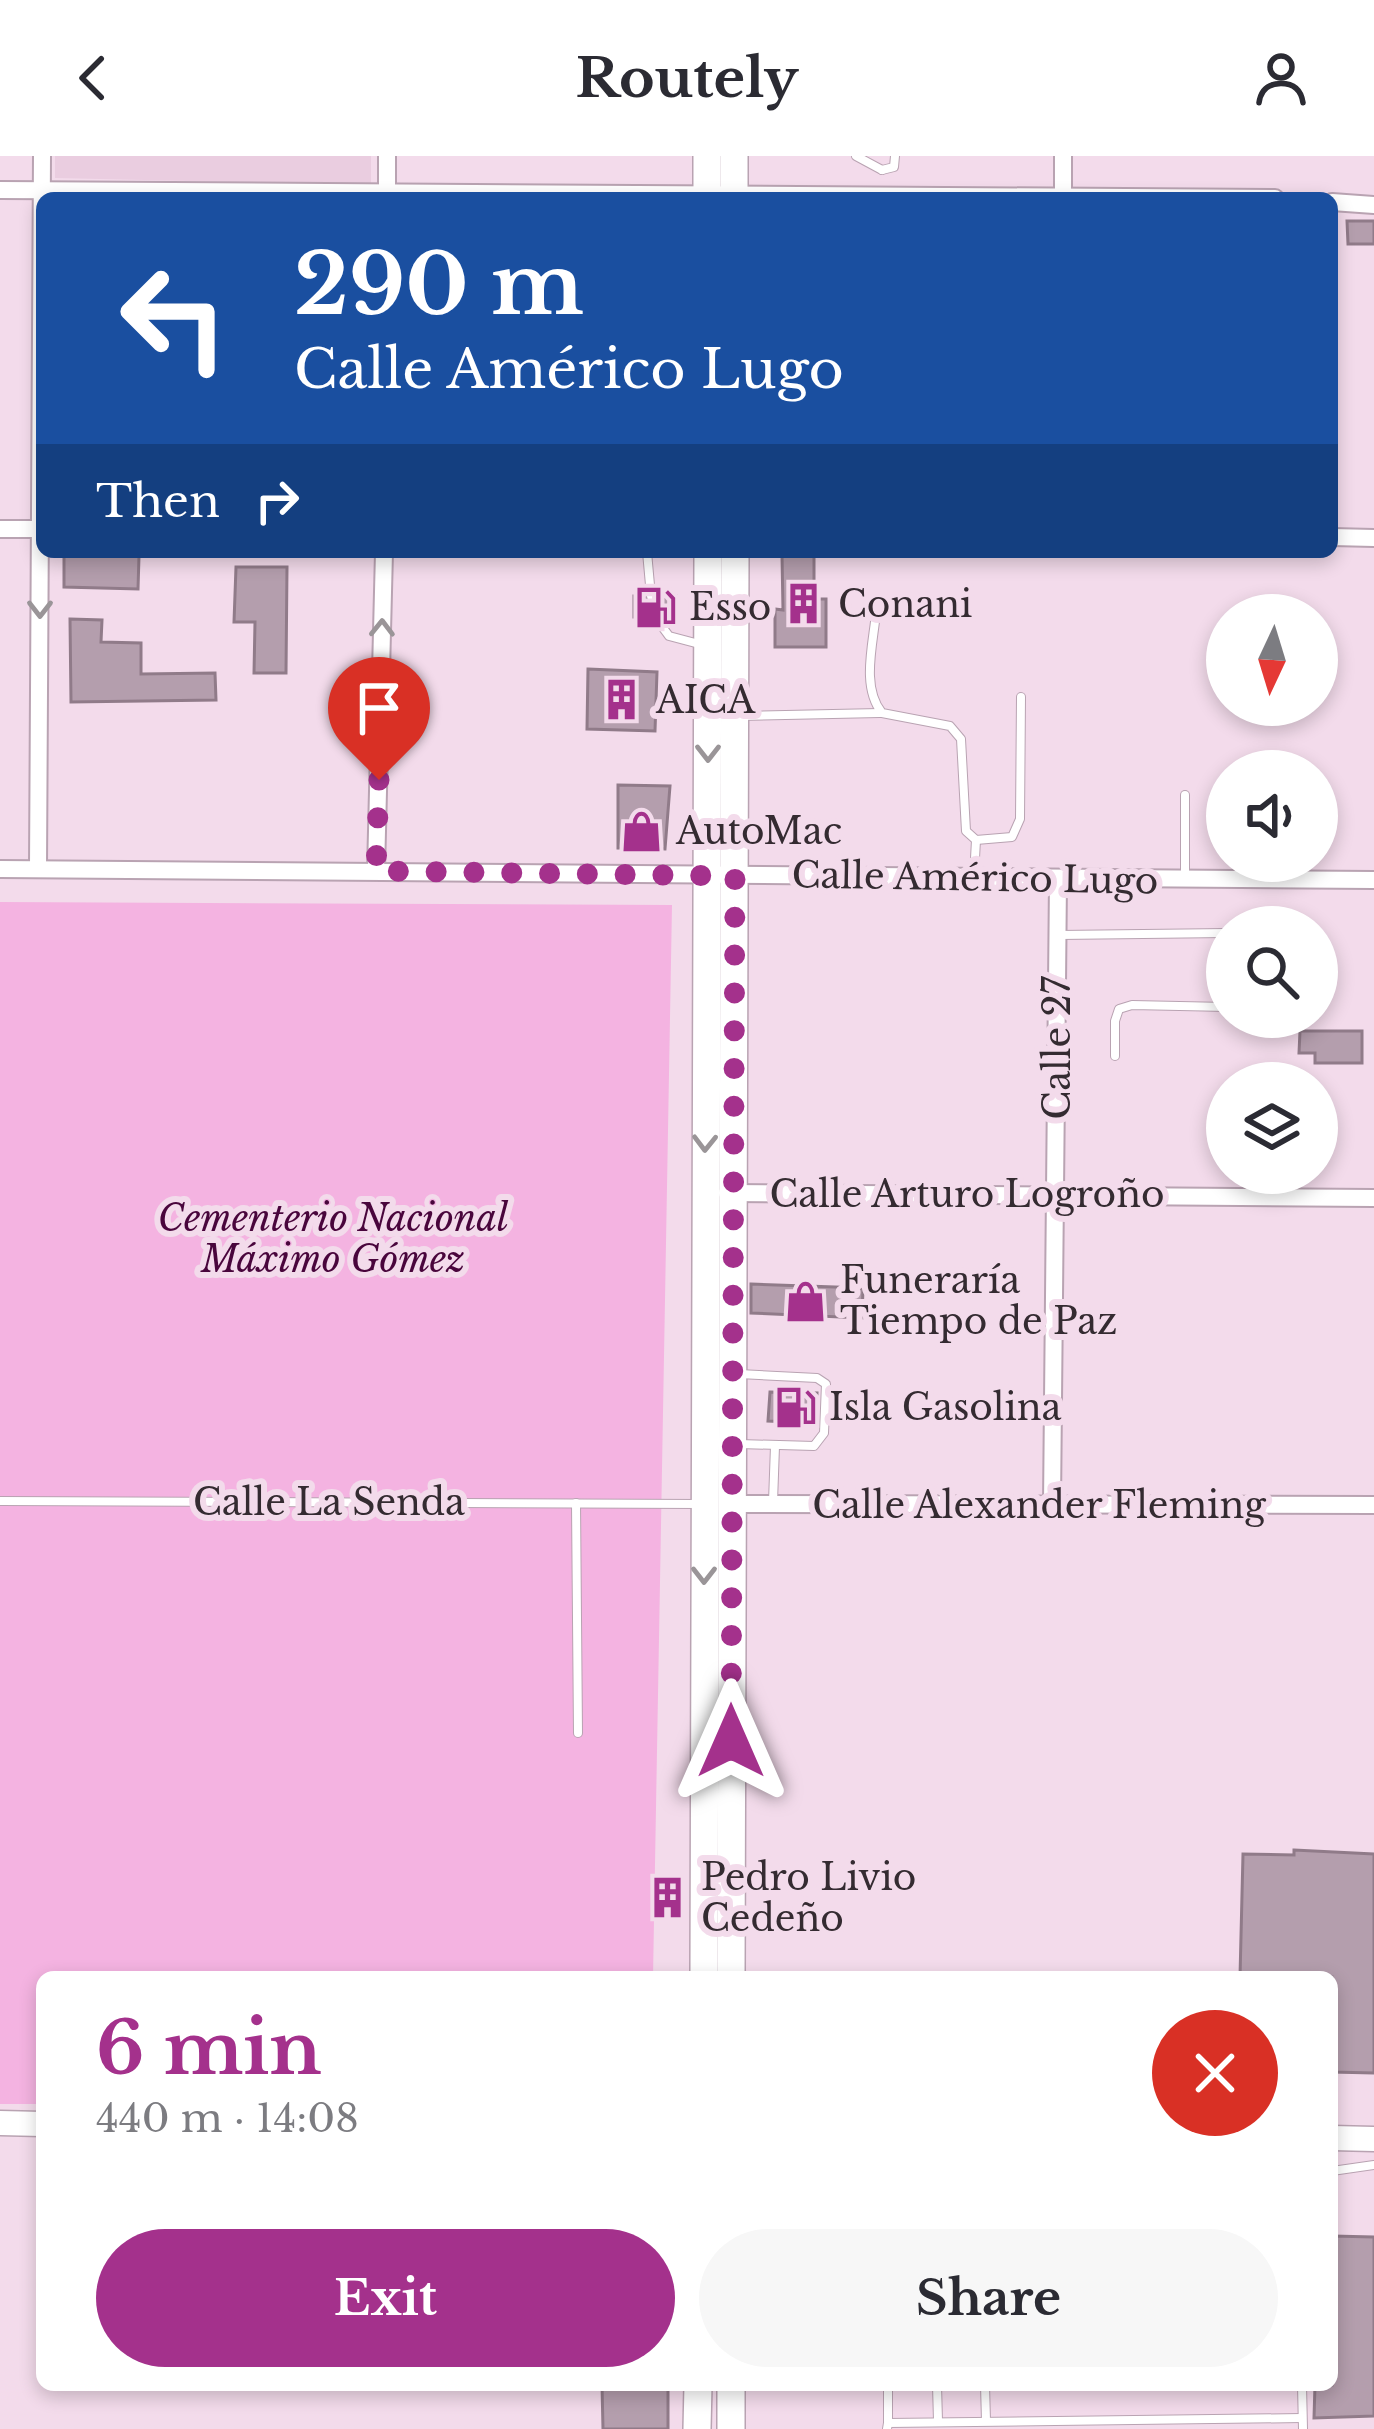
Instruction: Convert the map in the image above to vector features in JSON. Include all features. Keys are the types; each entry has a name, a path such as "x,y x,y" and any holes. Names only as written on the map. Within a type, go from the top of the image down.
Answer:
{"main road":[{"path":"707,156 719,192"},
{"path":"721,192 734,156"},
{"path":"704,1971 717,1504 721,876 708,558"},
{"path":"721,876 735,716 735,558"},
{"path":"718,1193 731,1374 731,1443 717,1504 731,1971"},
{"path":"0,2123 36,2124"},
{"path":"1338,2138 1374,2139"},
{"path":"697,2429 698,2391"},
{"path":"731,2391 731,2429"}],"street":[{"path":"42,156 42,190"},
{"path":"387,156 387,192"},
{"path":"1063,192 1064,156"},
{"path":"0,190 157,192"},
{"path":"1338,202 1374,205"},
{"path":"0,529 36,529"},
{"path":"1338,537 1374,538"},
{"path":"38,869 41,558"},
{"path":"376,871 384,558"},
{"name":"Calle Américo Lugo","path":"0,869 1374,880"},
{"name":"Calle 27","path":"1052,1505 1058,880"},
{"name":"Calle Arturo Logroño","path":"718,1193 1374,1198"},
{"name":"Calle Alexander Fleming","path":"717,1504 1374,1505"}],"lane":[{"path":"856,156 882,170 894,167 895,156"},
{"path":"882,170 884,192"},
{"path":"647,558 651,596"},
{"path":"876,614 870,682 872,701 882,713"},
{"path":"655,617 669,636 708,646"},
{"path":"735,716 882,713 950,726 961,739 966,831 976,840 1012,837 1020,819 1021,697"},
{"path":"1185,795 1186,880"},
{"path":"974,878 976,840"},
{"path":"1058,935 1206,933"},
{"path":"1115,1056 1119,1009 1132,1005 1206,1007"},
{"path":"731,1374 818,1378 826,1384 820,1441 804,1448 731,1443"},
{"path":"773,1504 775,1446"},
{"name":"Calle La Senda","path":"0,1501 717,1504"},
{"path":"576,1503 578,1733"},
{"path":"1338,2170 1374,2164"},
{"path":"888,2391 887,2426 938,2421 1302,2424 1302,2391"},
{"path":"937,2391 938,2421"},
{"path":"985,2391 986,2421"}],"shaded area":[{"path":"55,156 371,156 371,185 55,178"}],"green space":[{"name":"Cementerio Nacional Máximo Gómez","path":"0,902 672,905 653,1971 36,1971 36,2104 0,2104"}],"building":[{"path":"1347,221 1374,221 1374,244 1348,244"},
{"path":"64,558 139,558 138,589 64,587"},
{"name":"Conani","path":"782,558 814,558 814,599 826,599 826,647 775,647 775,609 783,610"},
{"path":"236,567 287,567 286,673 254,673 255,622 234,622"},
{"name":"Esso","path":"634,596 643,596 651,604 659,596 676,596 676,618 666,618 655,609 647,617 634,617"},
{"path":"70,619 102,620 101,642 141,643 141,674 215,673 216,700 71,702"},
{"name":"AICA","path":"588,669 657,672 655,731 587,729"},
{"path":"618,785 670,786 665,849 618,848"},
{"path":"1338,1031 1362,1031 1362,1063 1315,1062 1315,1053 1299,1053 1300,1038 1338,1038"},
{"name":"Funeraría Tiempo de Paz","path":"751,1284 863,1288 862,1318 751,1313"},
{"name":"Isla Gasolina","path":"770,1392 817,1393 816,1423 768,1421"},
{"path":"1294,1850 1374,1854 1374,2073 1338,2072 1338,1971 1240,1971 1243,1854 1294,1855"},
{"path":"1338,2236 1374,2237 1374,2416 1314,2418 1315,2391 1338,2391"},
{"path":"602,2391 668,2391 668,2429 603,2429"}],"place":[{"name":"Conani","path":"804,604"},
{"name":"Esso","path":"655,607"},
{"name":"AICA","path":"622,700"},
{"name":"AutoMac","path":"642,831"},
{"name":"Funeraría Tiempo de Paz","path":"806,1301"},
{"name":"Isla Gasolina","path":"795,1407"},
{"name":"Pedro Livio Cedeño","path":"667,1898"}],"route":[{"path":"379,780 376,871 735,876 731,1741"}]}
